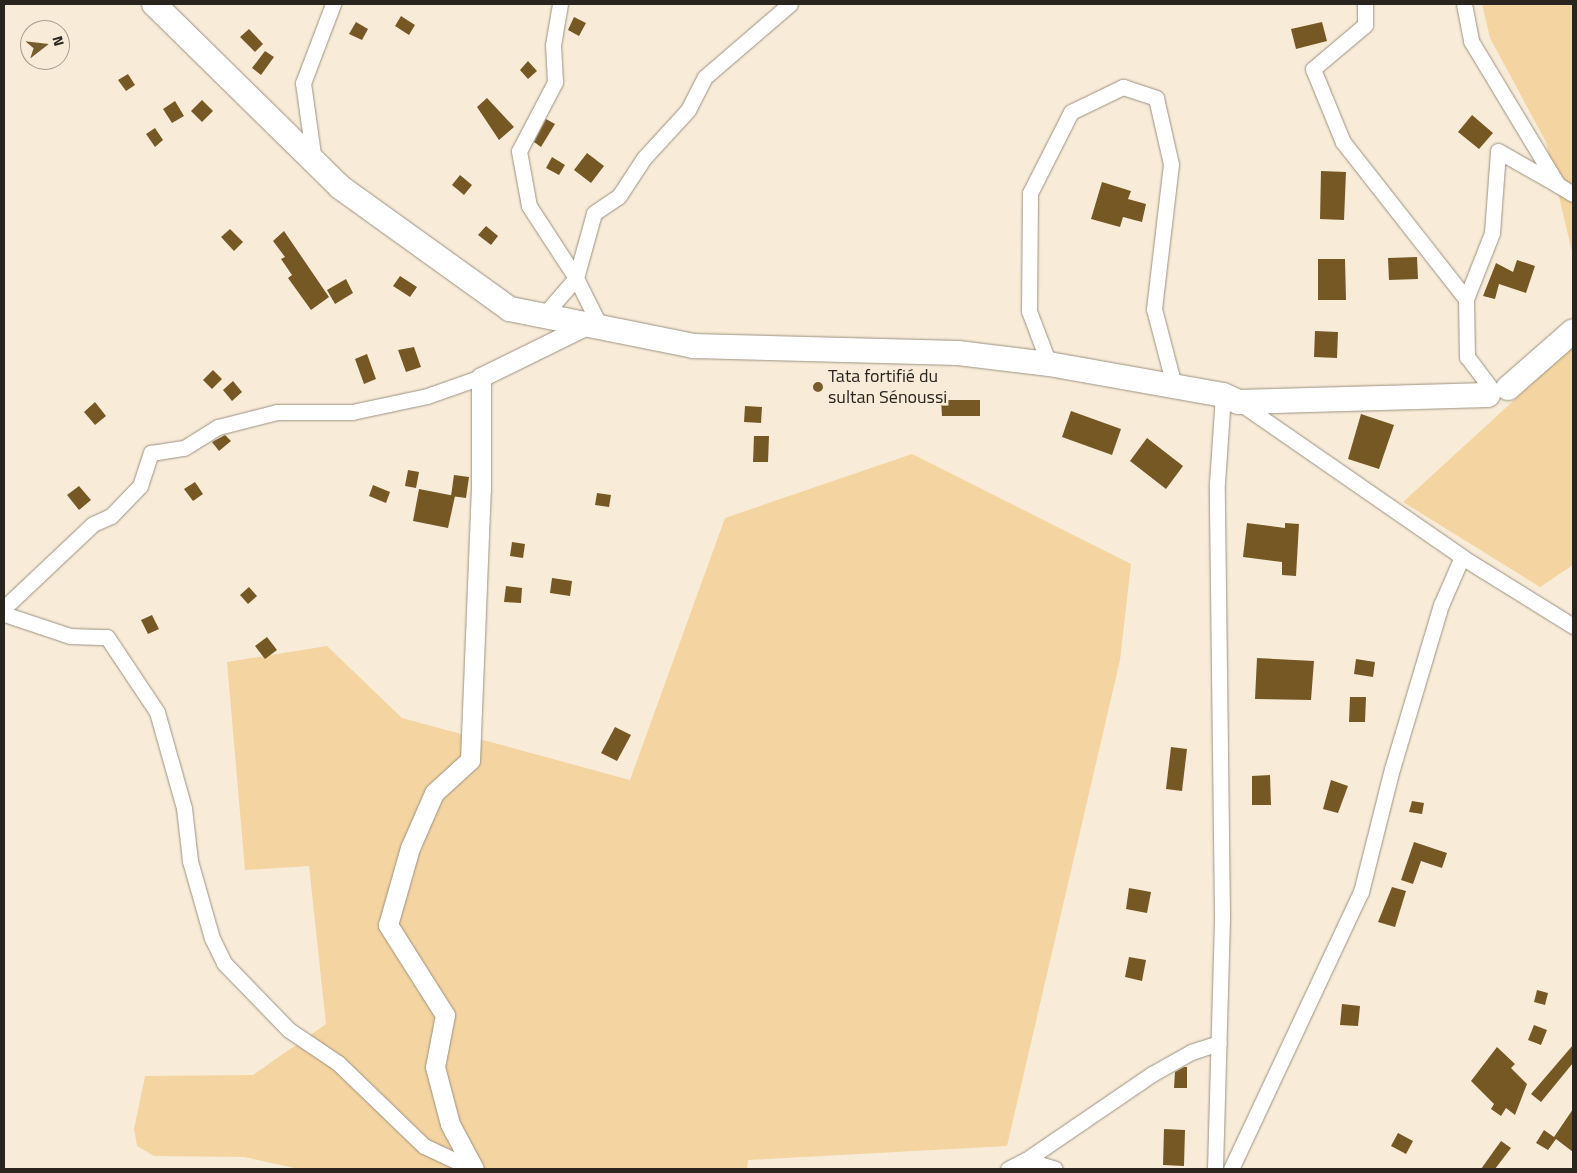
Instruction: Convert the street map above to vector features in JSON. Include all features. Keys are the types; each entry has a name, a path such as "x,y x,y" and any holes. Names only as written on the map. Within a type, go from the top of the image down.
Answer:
{"main road":[{"path":"154,4 340,187 510,309 593,328 693,346 958,353 1049,364 1174,385 1231,398 1495,390 1573,331"}],"street":[{"path":"314,161 303,83 333,4"},
{"path":"4,608 93,524 111,516 140,486 151,452 184,448 218,427 278,412 352,412 427,396 481,377 593,328 576,278 529,206 518,151 555,82 553,45 560,4"},
{"path":"543,316 576,278 594,212 619,196 644,158 688,110 705,77 790,4"},
{"path":"1365,4 1365,25 1313,69 1343,142 1466,299"},
{"path":"1464,4 1471,42 1558,184"},
{"path":"1049,364 1028,311 1030,193 1071,112 1123,87 1156,98 1171,164 1154,309 1174,385"},
{"path":"1495,390 1467,357 1466,299 1492,232 1498,151 1573,194"},
{"path":"473,1169 450,1124 436,1067 445,1015 388,926 410,848 434,793 470,760 481,500 481,377"},
{"path":"1215,1169 1222,916 1217,483 1231,398 1462,557 1573,626"},
{"path":"1230,1169 1360,892 1392,769 1441,605 1462,557"},
{"path":"4,614 70,636 107,637 157,712 184,808 190,861 212,938 224,963 289,1030 338,1063 424,1146 473,1169"},
{"path":"1008,1169 1026,1160 1152,1074 1190,1052 1219,1043"},
{"path":"1026,1160 1054,1169"}],"shaded area":[{"path":"1482,4 1573,4 1573,256 1546,142 1490,38"},
{"path":"1573,346 1573,565 1540,587 1403,502"},
{"path":"912,454 1131,564 1120,660 1007,1146 748,1160 747,1169 299,1169 244,1157 154,1156 137,1146 134,1129 145,1076 253,1075 326,1024 309,866 245,870 227,662 327,646 402,718 630,780 725,518"}],"building":[{"path":"401,16 415,25 409,35 395,26"},
{"path":"574,17 586,23 579,36 568,30"},
{"path":"356,22 368,29 362,40 349,34"},
{"path":"1322,22 1327,41 1296,49 1291,29"},
{"path":"249,29 263,44 255,52 240,37"},
{"path":"265,51 274,57 261,75 252,68"},
{"path":"528,61 537,71 528,79 520,70"},
{"path":"128,74 135,85 126,91 118,80"},
{"path":"487,98 514,127 499,140 477,107"},
{"path":"202,100 213,111 202,122 191,111"},
{"path":"175,101 184,116 172,123 163,109"},
{"path":"1472,115 1493,133 1479,149 1458,132"},
{"path":"546,119 555,124 541,147 534,142"},
{"path":"155,128 163,140 155,147 146,134"},
{"path":"587,153 604,166 591,183 574,170"},
{"path":"552,157 565,165 559,175 546,168"},
{"path":"1321,171 1346,172 1344,220 1320,219"},
{"path":"460,175 472,185 464,195 452,185"},
{"path":"1102,182 1131,191 1128,199 1146,204 1142,222 1123,217 1120,227 1091,219"},
{"path":"486,226 498,236 491,245 478,235"},
{"path":"230,229 243,242 234,251 221,237"},
{"path":"284,231 329,297 311,310 288,278 292,275 281,259 285,257 273,241"},
{"path":"1417,257 1418,279 1389,280 1388,258"},
{"path":"1318,259 1345,259 1346,300 1318,300"},
{"path":"1517,260 1535,266 1526,293 1499,284 1495,299 1483,296 1496,263 1513,272"},
{"path":"400,276 417,287 410,297 393,286"},
{"path":"346,279 353,293 335,304 327,290"},
{"path":"1315,331 1338,332 1337,358 1314,357"},
{"path":"414,347 421,367 406,372 398,350"},
{"path":"367,354 376,379 364,384 355,359"},
{"path":"213,370 222,379 212,389 203,380"},
{"path":"233,381 242,392 232,401 223,390"},
{"path":"941,400 980,400 980,416 942,416"},
{"path":"95,402 106,416 95,425 84,412"},
{"path":"745,406 762,407 761,423 744,422"},
{"path":"1071,411 1121,429 1112,455 1062,437"},
{"path":"1361,414 1394,425 1379,469 1348,459"},
{"path":"225,435 231,441 219,451 212,442"},
{"path":"754,436 769,436 768,462 753,462"},
{"path":"1147,438 1183,466 1166,489 1130,461"},
{"path":"408,470 419,472 416,488 405,486"},
{"path":"454,475 469,477 466,498 451,496"},
{"path":"195,482 203,494 193,501 184,489"},
{"path":"373,485 390,492 386,503 369,496"},
{"path":"79,486 91,500 79,510 67,495"},
{"path":"419,489 455,496 448,528 413,521"},
{"path":"597,493 611,495 609,507 595,505"},
{"path":"1247,523 1285,528 1285,523 1299,524 1296,576 1282,575 1282,562 1243,557"},
{"path":"512,542 525,544 523,558 510,556"},
{"path":"552,578 572,581 570,596 550,593"},
{"path":"506,586 522,588 521,603 504,602"},
{"path":"249,587 257,596 248,604 240,595"},
{"path":"152,615 159,629 148,634 141,620"},
{"path":"267,637 277,650 265,659 255,646"},
{"path":"1257,658 1314,661 1311,700 1255,699"},
{"path":"1356,659 1375,662 1373,677 1354,674"},
{"path":"1350,697 1366,697 1365,722 1349,722"},
{"path":"615,727 631,735 617,761 601,753"},
{"path":"1171,747 1187,749 1182,791 1166,789"},
{"path":"1270,775 1271,805 1252,805 1252,776"},
{"path":"1331,780 1348,786 1338,813 1323,809"},
{"path":"1412,801 1424,803 1422,814 1409,812"},
{"path":"1414,842 1447,853 1442,868 1421,861 1413,884 1401,880"},
{"path":"1392,887 1406,891 1395,927 1378,922"},
{"path":"1129,888 1151,892 1147,913 1126,909"},
{"path":"1129,957 1146,960 1142,981 1125,977"},
{"path":"1537,990 1548,993 1545,1005 1534,1002"},
{"path":"1342,1004 1360,1006 1358,1026 1340,1025"},
{"path":"1534,1025 1547,1030 1541,1045 1528,1040"},
{"path":"1573,1045 1573,1063 1541,1102 1531,1094"},
{"path":"1497,1047 1515,1064 1511,1068 1527,1084 1515,1115 1506,1108 1501,1116 1491,1109 1494,1104 1471,1081"},
{"path":"1187,1067 1187,1088 1174,1088 1175,1072"},
{"path":"1573,1109 1573,1152 1556,1139 1548,1150 1536,1143 1544,1130 1554,1137"},
{"path":"1164,1129 1185,1130 1184,1166 1163,1165"},
{"path":"1398,1133 1413,1141 1406,1154 1391,1146"},
{"path":"1501,1141 1511,1148 1495,1169 1481,1169"}],"place":[{"name":"Tata fortifié du sultan Sénoussi","path":"818,387"}]}
